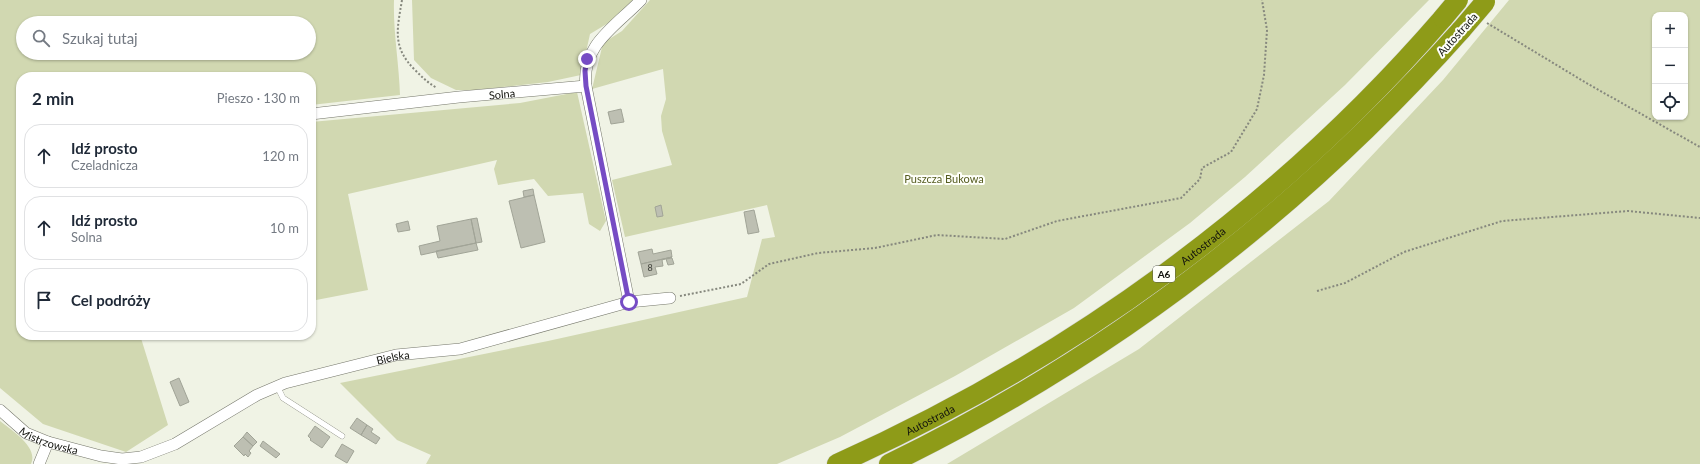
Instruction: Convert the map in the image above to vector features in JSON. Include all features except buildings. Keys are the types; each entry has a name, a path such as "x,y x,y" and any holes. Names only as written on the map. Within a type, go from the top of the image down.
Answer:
{"highway":[{"name":"Autostrada","path":"837,464 926,421 1015,372 1095,322 1166,272 1252,204 1317,147 1384,82 1458,0"},
{"name":"Autostrada","path":"889,464 965,425 1058,371 1125,328 1201,273 1268,219 1343,152 1410,86 1486,1"}],"street":[{"path":"629,302 586,86 585,71 587,59 593,48 610,29 641,0"},
{"name":"Solna","path":"316,113 459,97 586,86"},
{"name":"Bielska","path":"130,459 162,450 257,395 277,386 334,370 396,356 460,349 629,302 670,298"},
{"name":"Mistrzowska","path":"0,410 26,433 48,442 101,456 130,459"},
{"path":"39,464 48,442"}],"lane":[{"path":"277,386 283,398 342,436"}],"path":[{"path":"402,0 398,24 398,44 404,60 427,83 442,92 459,97"},
{"path":"670,298 741,284 769,264 818,253 875,248 936,235 1005,239 1057,221 1181,198 1200,179 1202,168 1231,152 1258,109 1264,75 1267,30 1262,0"},
{"path":"1493,26 1588,84 1700,147"},
{"path":"1317,291 1345,283 1404,252 1502,221 1628,211 1700,218"}],"green space":[{"path":"0,0 394,0 394,24 400,95 316,104 316,72 16,72 16,340 142,340 168,425 126,452 43,424 0,388"},
{"path":"412,0 633,0 615,19 590,34 581,75 548,82 475,90 456,90 431,78 414,60"},
{"name":"Puszcza Bukowa","path":"650,0 1429,0 1345,85 1245,177 1190,223 1074,308 955,376 840,437 777,464 426,464 431,455 397,440 340,383 548,341 747,297 762,239 775,237 767,205 625,237 612,180 672,165 662,131 661,116 666,99 663,69 592,89 603,43 622,31"},
{"path":"1509,0 1700,0 1700,464 947,464 1139,349 1329,201 1443,80"},
{"path":"577,92 606,221 600,231 589,224 583,193 548,196 534,179 498,185 494,169 497,160 348,194 368,290 316,300 316,122 520,103"},
{"path":"0,421 28,445 31,451 31,464 0,464"}],"route":[{"path":"587,59 585,71 586,86 629,302"}]}
